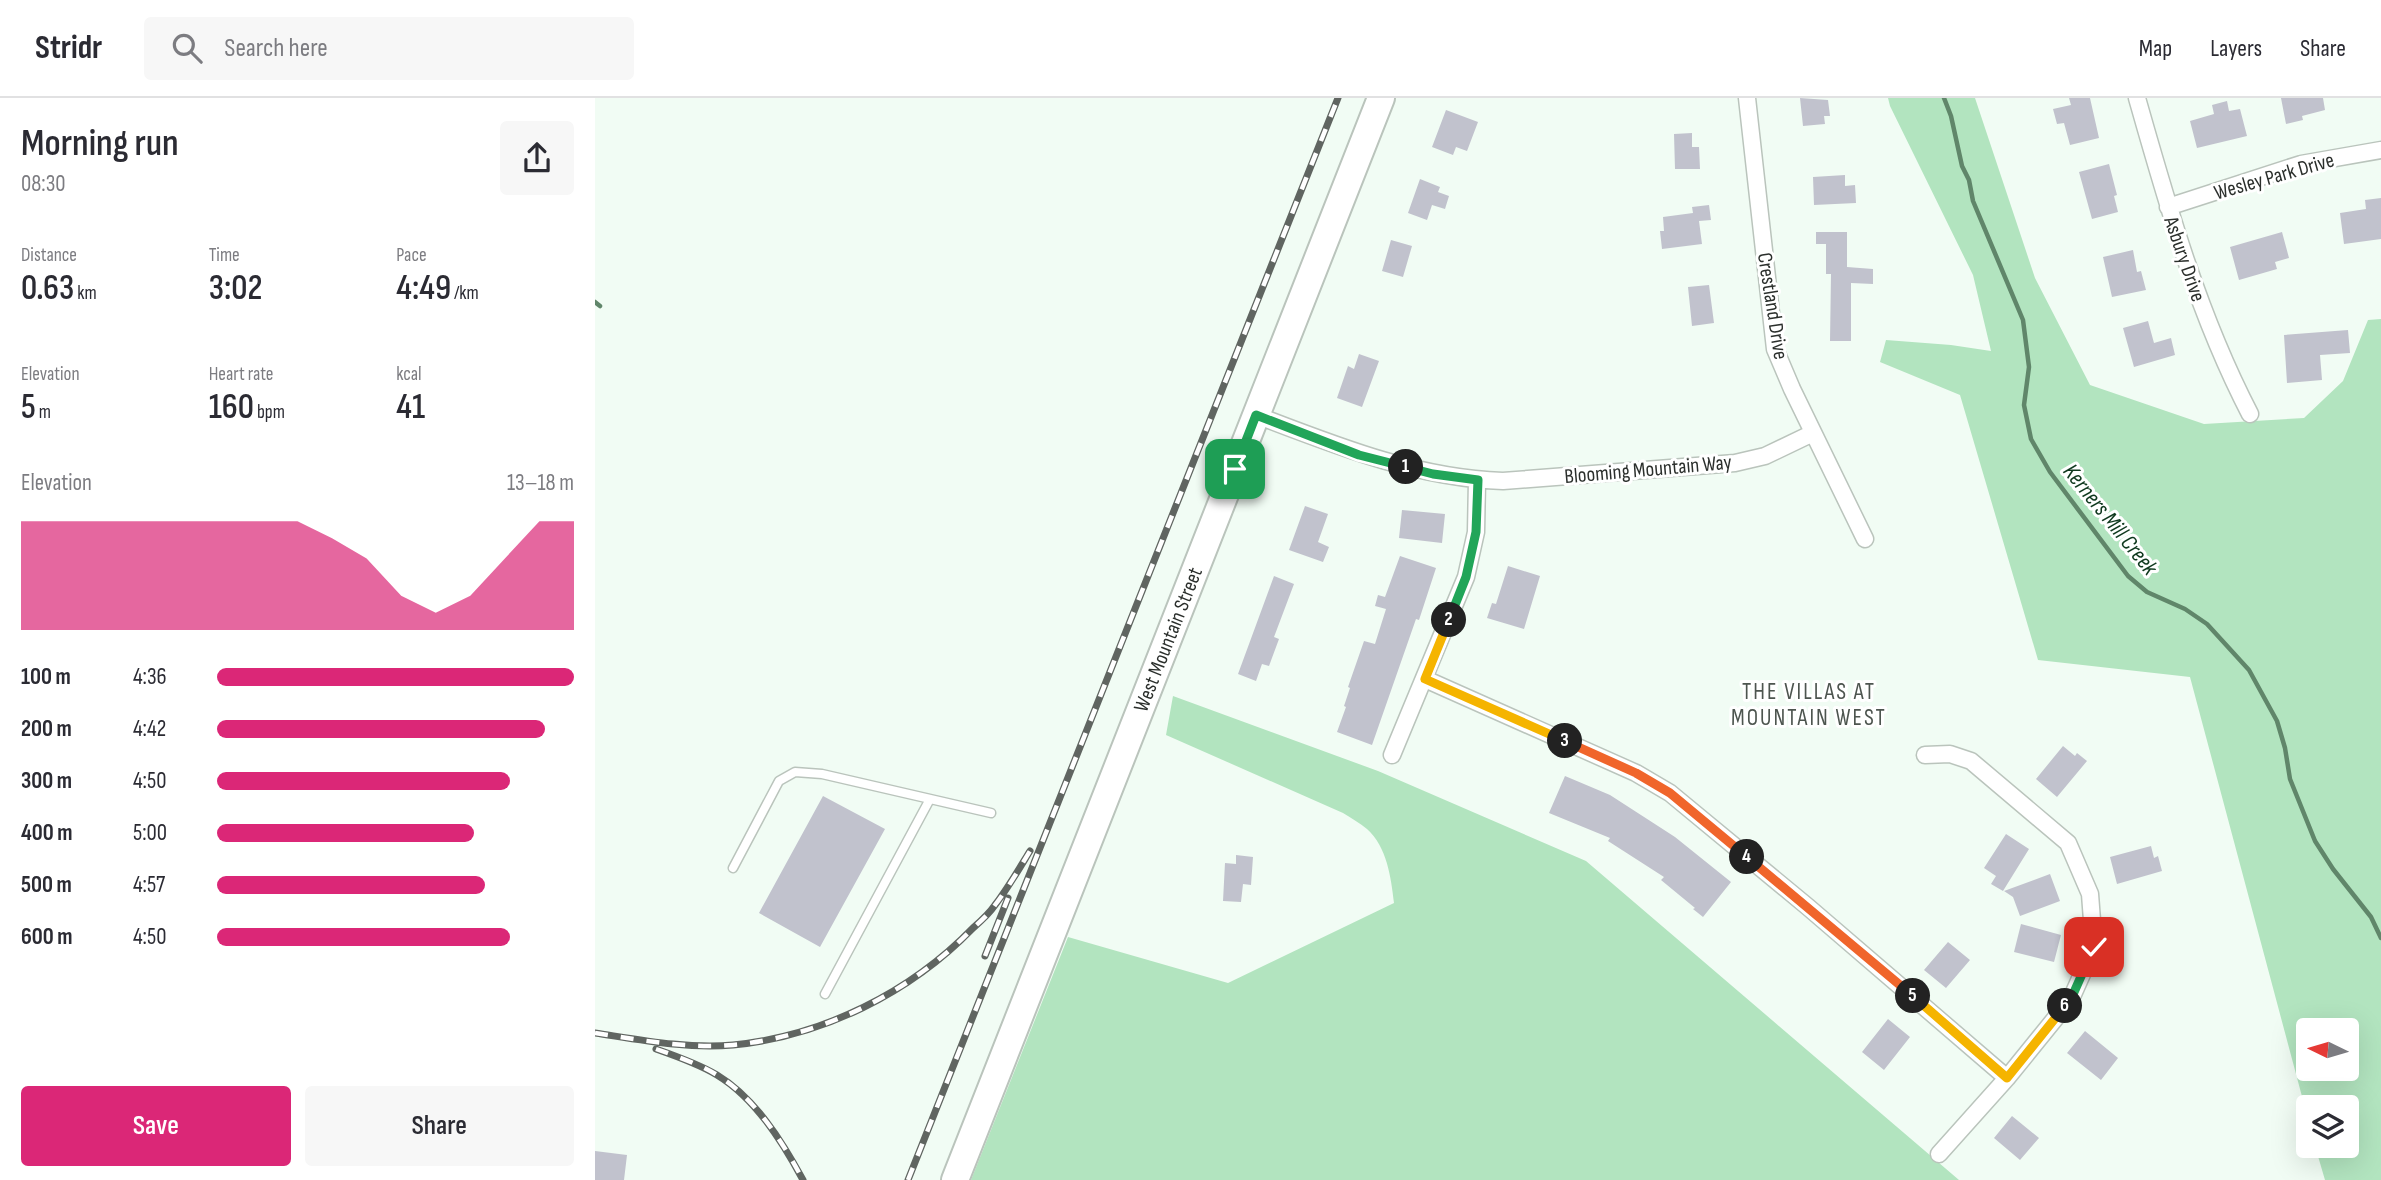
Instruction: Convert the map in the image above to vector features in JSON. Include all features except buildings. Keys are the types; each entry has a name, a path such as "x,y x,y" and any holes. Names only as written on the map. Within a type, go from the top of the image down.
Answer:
{"main road":[{"name":"West Mountain Street","path":"955,1180 1381,98"}],"street":[{"name":"Crestland Drive","path":"1747,98 1776,349 1781,366 1865,538"},
{"name":"Asbury Drive","path":"2137,98 2168,207 2204,314 2225,365 2251,414"},
{"name":"Wesley Park Drive","path":"2168,207 2301,164 2381,150"},
{"name":"Blooming Mountain Way","path":"1256,415 1359,455 1433,474 1503,481 1735,463 1765,456 1813,433"},
{"path":"1392,754 1466,577 1476,532 1478,480"},
{"path":"1425,679 1636,773 1670,793 2007,1078"},
{"path":"1925,755 1950,754 1971,761 2068,844 2090,894 2094,947 2071,999 2007,1078 1939,1154"}],"lane":[{"path":"733,868 779,781 795,772 821,774 991,813"},
{"path":"825,994 930,799"}],"green space":[{"path":"1888,98 1975,98 2035,278 2090,385 2204,424 2304,418 2343,381 2368,320 2381,319 2381,1180 2325,1180 2319,1158 2359,1158 2359,1095 2302,1095 2298,1082 2359,1082 2359,1018 2296,1018 2296,1074 2190,677 2038,660 1960,395 1880,362 1886,340 1991,351 1973,275"},
{"path":"1173,696 1378,771 1586,861 1959,1180 971,1180 1068,937 1228,983 1394,903 1384,853 1367,829 1343,813 1166,735"}],"waterway":[{"name":"Kerners Mill Creek","path":"1944,98 1973,201 2023,320 2029,367 2024,405 2031,439 2050,472 2128,576 2147,592 2185,609 2207,624 2249,670 2277,721 2290,779 2315,841 2333,869 2371,917 2381,938"},
{"path":"595,302 600,306"}],"railway":[{"path":"908,1180 1338,98"},
{"path":"595,1033 664,1043 716,1046 767,1040 832,1021 893,991 948,951 990,911 1030,851"},
{"path":"985,956 1008,898"},
{"path":"656,1049 710,1071 744,1096 777,1136 803,1180"}],"district":[{"name":"THE VILLAS AT MOUNTAIN WEST","path":"1809,704"}],"route":[{"path":"1235,469 1256,415 1359,455 1433,474 1478,480 1476,532 1466,577 1425,679 1636,773 1670,793 2007,1078 2071,999 2094,947"}]}
